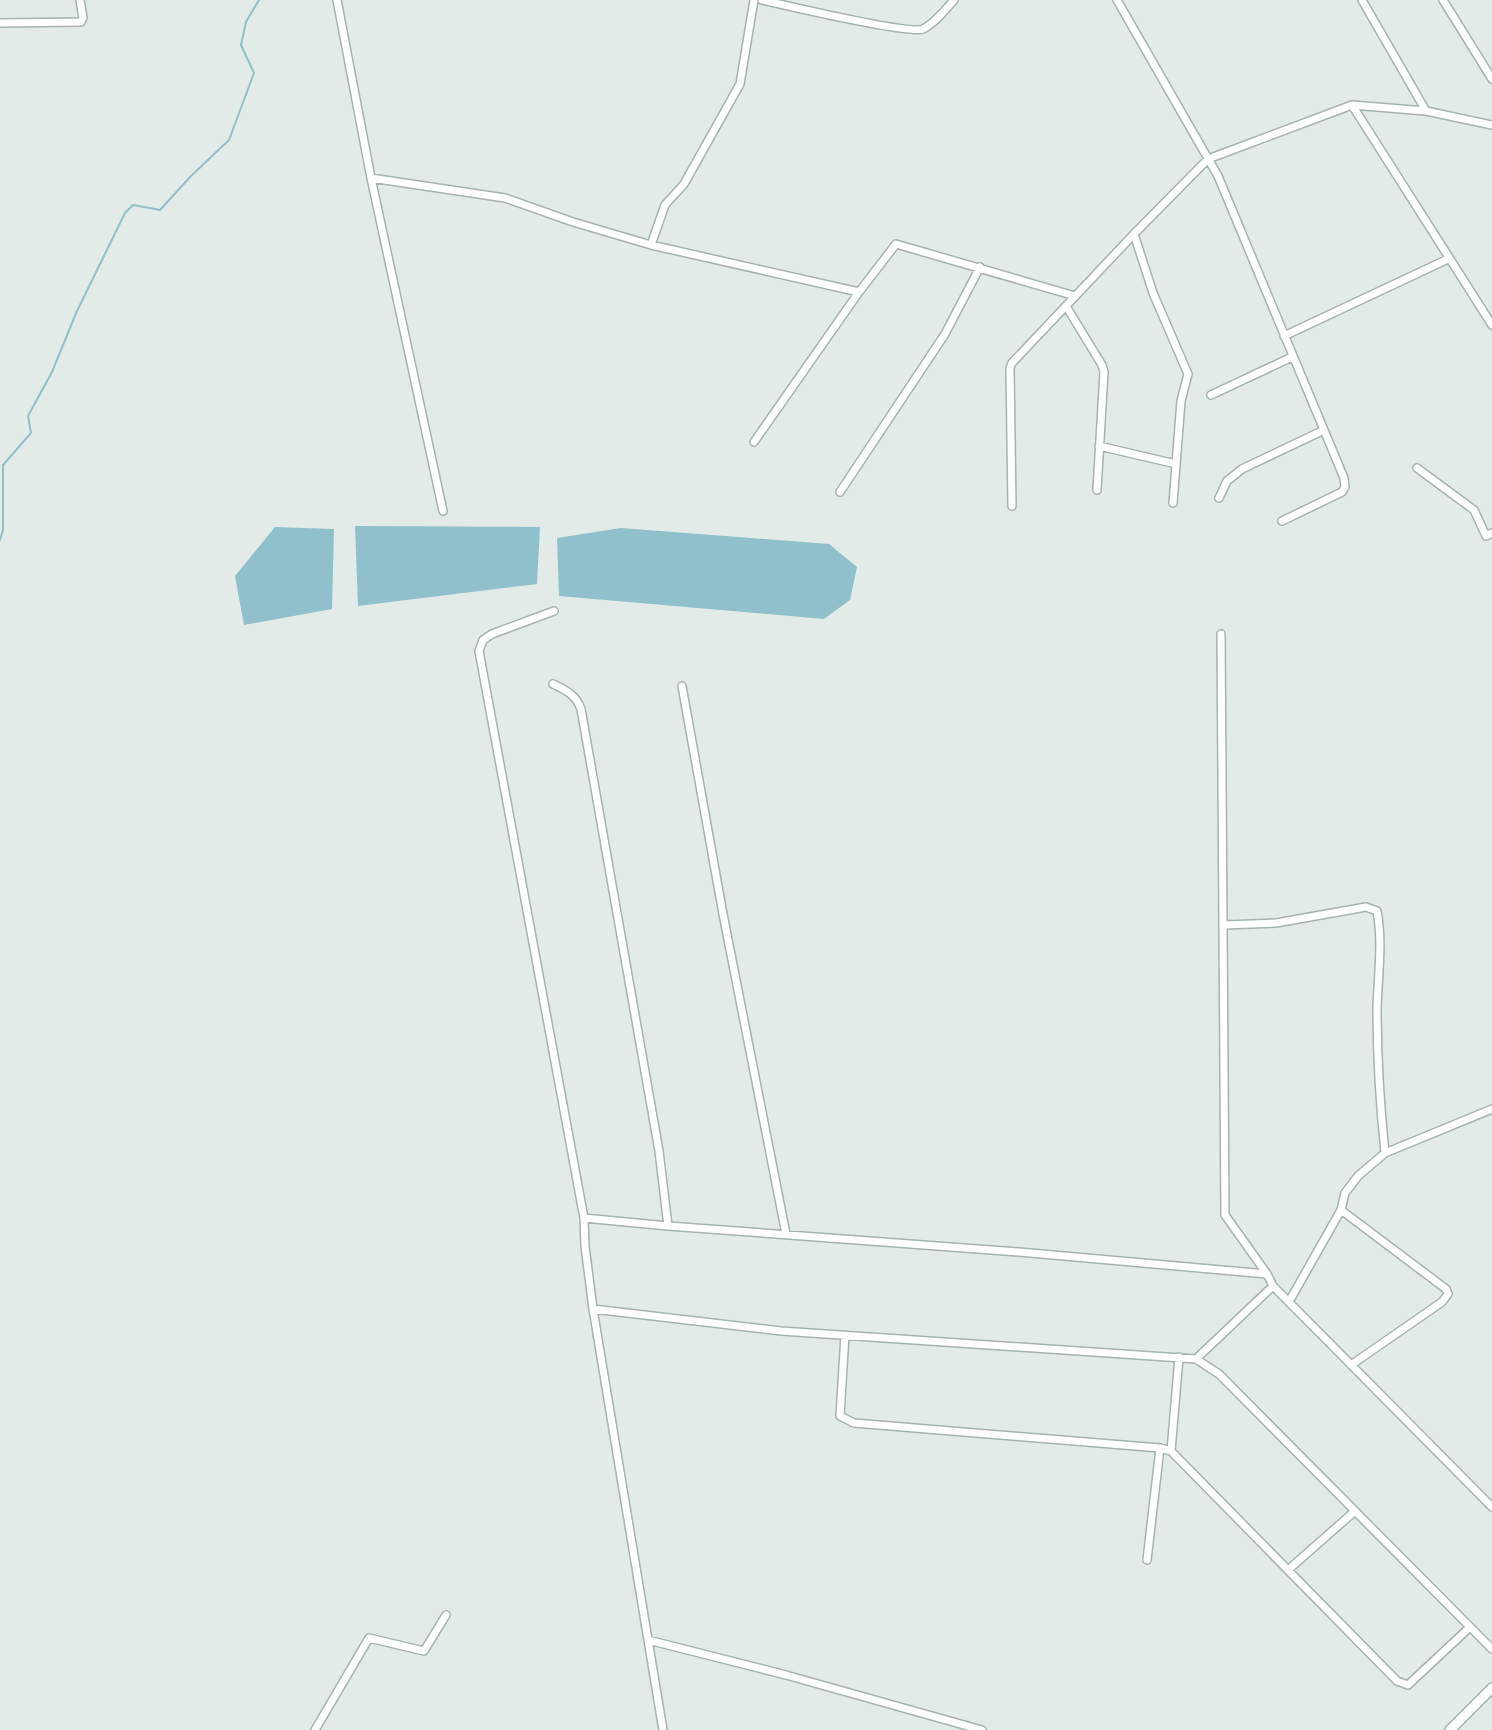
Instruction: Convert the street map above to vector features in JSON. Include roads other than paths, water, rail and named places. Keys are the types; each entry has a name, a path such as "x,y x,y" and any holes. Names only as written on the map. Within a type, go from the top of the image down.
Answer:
{"street":[{"path":"0,23 79,23 83,18 80,0"},
{"path":"337,0 371,178 443,511"},
{"path":"651,244 665,205 684,184 740,84 754,0"},
{"path":"762,0 918,30 940,15 954,0"},
{"path":"1118,0 1218,176 1344,478 1345,487 1342,492 1282,521"},
{"path":"1362,0 1426,111"},
{"path":"1443,0 1492,79"},
{"path":"1352,105 1492,325"},
{"path":"1012,506 1010,368 1012,363 1208,159 1352,105 1426,111 1492,125"},
{"path":"371,178 505,198 573,222 651,244 859,292"},
{"path":"1134,234 1153,293 1188,374 1181,401 1173,503"},
{"path":"754,442 859,292 896,244 1075,296"},
{"path":"1284,336 1448,259"},
{"path":"840,492 945,334 980,267"},
{"path":"1066,306 1104,372 1097,490"},
{"path":"1211,395 1292,357"},
{"path":"1219,498 1227,482 1242,469 1324,430"},
{"path":"1099,446 1176,464"},
{"path":"1417,468 1474,510 1486,536 1492,533"},
{"path":"554,611 492,634 483,640 479,651 584,1218 593,1309 663,1730"},
{"path":"1221,634 1224,1209 1227,1220 1267,1274 1273,1286 1290,1300 1492,1508"},
{"path":"553,684 573,695 578,700 581,709 658,1151 668,1226"},
{"path":"682,686 723,914 786,1234"},
{"path":"1224,925 1276,923 1366,907 1377,911 1381,931 1377,1008 1379,1089 1385,1153"},
{"path":"1290,1300 1341,1210 1345,1192 1358,1176 1385,1153 1492,1109"},
{"path":"1341,1210 1446,1289 1448,1294 1442,1302 1351,1365"},
{"path":"584,1218 1267,1274"},
{"path":"1196,1359 1273,1286"},
{"path":"593,1309 781,1330 1196,1359 1219,1374 1492,1649"},
{"path":"845,1335 840,1416 854,1423 1160,1448 1171,1451 1398,1681 1408,1685 1470,1627"},
{"path":"1171,1451 1179,1357"},
{"path":"1147,1560 1160,1448"},
{"path":"1288,1570 1355,1511"},
{"path":"315,1730 369,1638 424,1651 446,1616"},
{"path":"648,1640 786,1675 982,1730"},
{"path":"1449,1730 1492,1688"}],"water":[{"path":"355,526 540,527 537,584 358,606"},
{"path":"275,527 334,529 332,609 244,625 235,576"},
{"path":"621,528 829,544 857,567 850,600 824,619 559,596 557,538"}],"waterway":[{"path":"0,540 3,530 3,465 31,433 28,416 52,372 77,311 125,213 133,205 160,210 229,140 254,73 241,45 246,22 259,0"}]}
